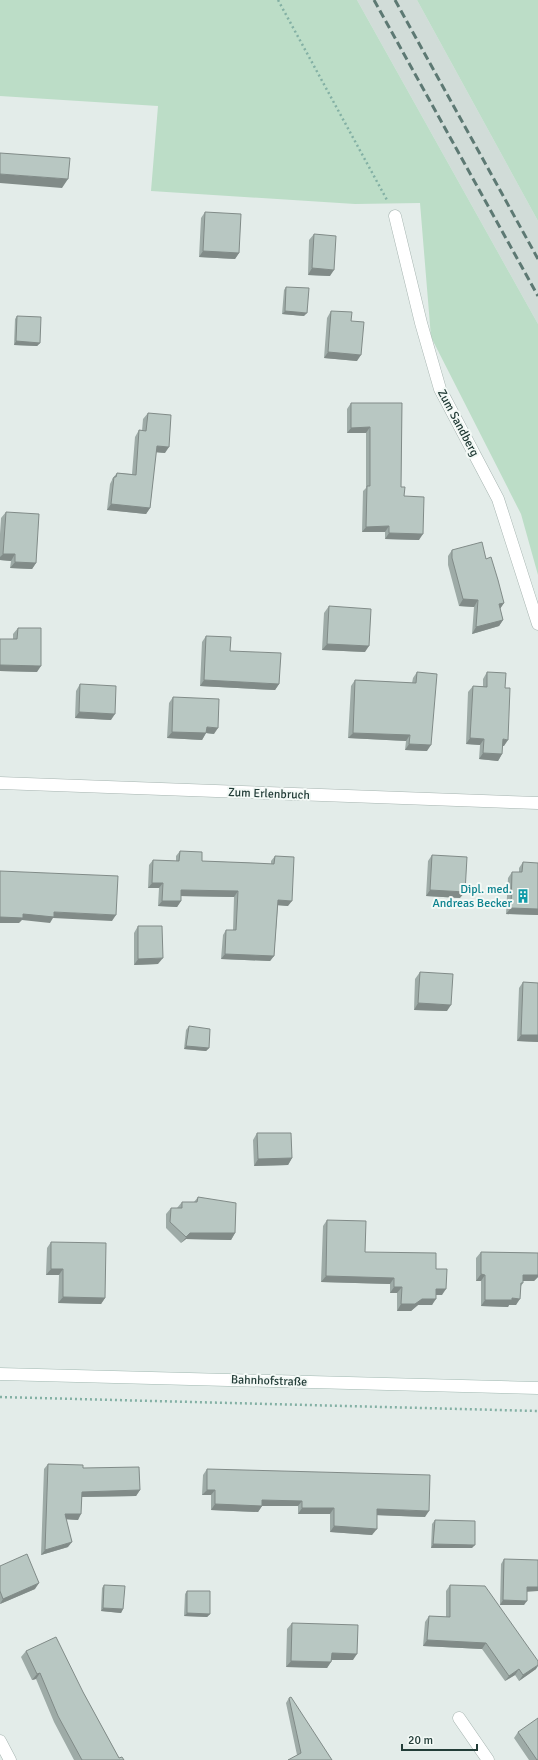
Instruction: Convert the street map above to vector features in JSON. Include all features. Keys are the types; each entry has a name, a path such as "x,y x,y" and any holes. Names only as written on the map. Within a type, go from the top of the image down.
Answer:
{"street":[{"name":"Zum Sandberg","path":"395,216 420,323 440,389 498,499 538,624"},
{"name":"Zum Erlenbruch","path":"0,783 538,803"},
{"name":"Bahnhofstraße","path":"0,1374 538,1388"},
{"path":"459,1718 488,1760"},
{"path":"0,1741 10,1760"}],"path":[{"path":"278,0 395,216"},
{"path":"0,1398 538,1411"}],"shaded area":[{"path":"357,0 417,0 538,221 538,324"}],"green space":[{"path":"0,0 357,0 538,324 538,575 521,514 431,337 420,203 355,204 151,191 158,106 0,96"},
{"path":"417,0 538,0 538,221"}],"building":[{"path":"0,153 70,158 68,179 0,174"},
{"path":"205,212 241,214 239,253 203,251"},
{"path":"314,234 336,236 334,270 312,268"},
{"path":"286,287 309,288 307,313 285,311"},
{"path":"331,311 352,312 351,321 364,322 361,355 328,352"},
{"path":"17,316 41,317 40,343 16,341"},
{"path":"351,403 402,403 401,487 405,487 404,496 424,497 423,534 389,533 389,526 366,527 367,486 370,486 370,427 351,428"},
{"path":"148,413 171,415 169,447 157,446 150,508 111,504 114,477 116,477 117,473 136,475 139,430 146,431"},
{"path":"6,512 39,514 36,563 15,562 15,554 3,554"},
{"path":"482,542 486,559 491,557 498,580 504,603 499,604 503,620 476,627 478,600 463,599 452,558 452,550"},
{"path":"329,606 371,609 369,646 327,644"},
{"path":"18,628 41,628 41,666 0,665 0,639 17,639"},
{"path":"206,636 231,637 230,651 281,653 279,684 204,680"},
{"path":"417,672 437,674 431,745 409,744 410,735 353,733 355,680 416,683"},
{"path":"487,672 506,673 505,688 510,688 508,740 503,739 502,754 483,753 484,739 470,738 473,686 487,687"},
{"path":"80,684 116,686 115,714 79,712"},
{"path":"173,697 219,699 218,728 207,727 206,733 172,732"},
{"path":"180,851 202,852 202,861 274,864 275,856 294,857 292,901 278,900 274,956 225,954 226,930 236,930 238,891 181,890 181,901 162,901 163,883 152,883 153,860 179,861"},
{"path":"432,855 467,857 465,892 430,890"},
{"name":"Dipl. med. Andreas Becker","path":"523,862 538,863 538,909 511,908 512,872 522,872"},
{"path":"0,871 118,876 116,915 54,912 54,917 23,914 23,918 0,917"},
{"path":"138,926 162,926 163,958 138,959"},
{"path":"420,972 453,974 451,1005 418,1003"},
{"path":"523,982 538,983 538,1035 521,1035"},
{"path":"189,1026 210,1029 209,1048 186,1046"},
{"path":"257,1133 291,1133 292,1158 258,1159"},
{"path":"198,1197 236,1203 235,1233 190,1233 186,1237 170,1222 171,1208 182,1208 182,1202 197,1202"},
{"path":"327,1220 366,1221 365,1252 436,1253 436,1269 447,1269 446,1289 436,1289 436,1299 422,1299 415,1304 401,1304 402,1287 394,1287 394,1278 326,1276"},
{"path":"51,1242 106,1243 105,1298 63,1297 63,1269 51,1269"},
{"path":"481,1252 538,1253 538,1275 523,1275 520,1299 512,1298 512,1300 485,1300 485,1275 481,1274"},
{"path":"48,1464 83,1465 83,1468 139,1467 140,1490 82,1492 81,1514 65,1514 72,1542 45,1550"},
{"path":"207,1469 430,1475 429,1511 377,1509 377,1529 334,1526 334,1508 302,1508 302,1501 262,1500 262,1506 215,1504 215,1490 207,1490"},
{"path":"435,1520 475,1521 475,1545 433,1544"},
{"path":"27,1554 39,1583 3,1599 0,1591 0,1566"},
{"path":"504,1559 538,1560 538,1587 527,1587 527,1601 503,1600"},
{"path":"104,1585 125,1586 123,1609 103,1608"},
{"path":"450,1585 485,1586 538,1661 538,1665 523,1675 519,1669 509,1676 486,1643 427,1640 429,1616 450,1617"},
{"path":"187,1591 210,1591 210,1614 187,1613"},
{"path":"292,1623 358,1625 357,1654 332,1653 331,1662 291,1661"},
{"path":"56,1637 83,1692 119,1758 122,1757 124,1760 82,1760 58,1716 40,1673 37,1674 26,1651"},
{"path":"291,1697 332,1760 288,1760 301,1753 289,1698"},
{"path":"538,1718 538,1760 537,1760 518,1732"}],"railway":[{"path":"374,0 538,296"},
{"path":"395,0 538,259"}],"place":[{"name":"Dipl. med. Andreas Becker","path":"523,896"}]}
